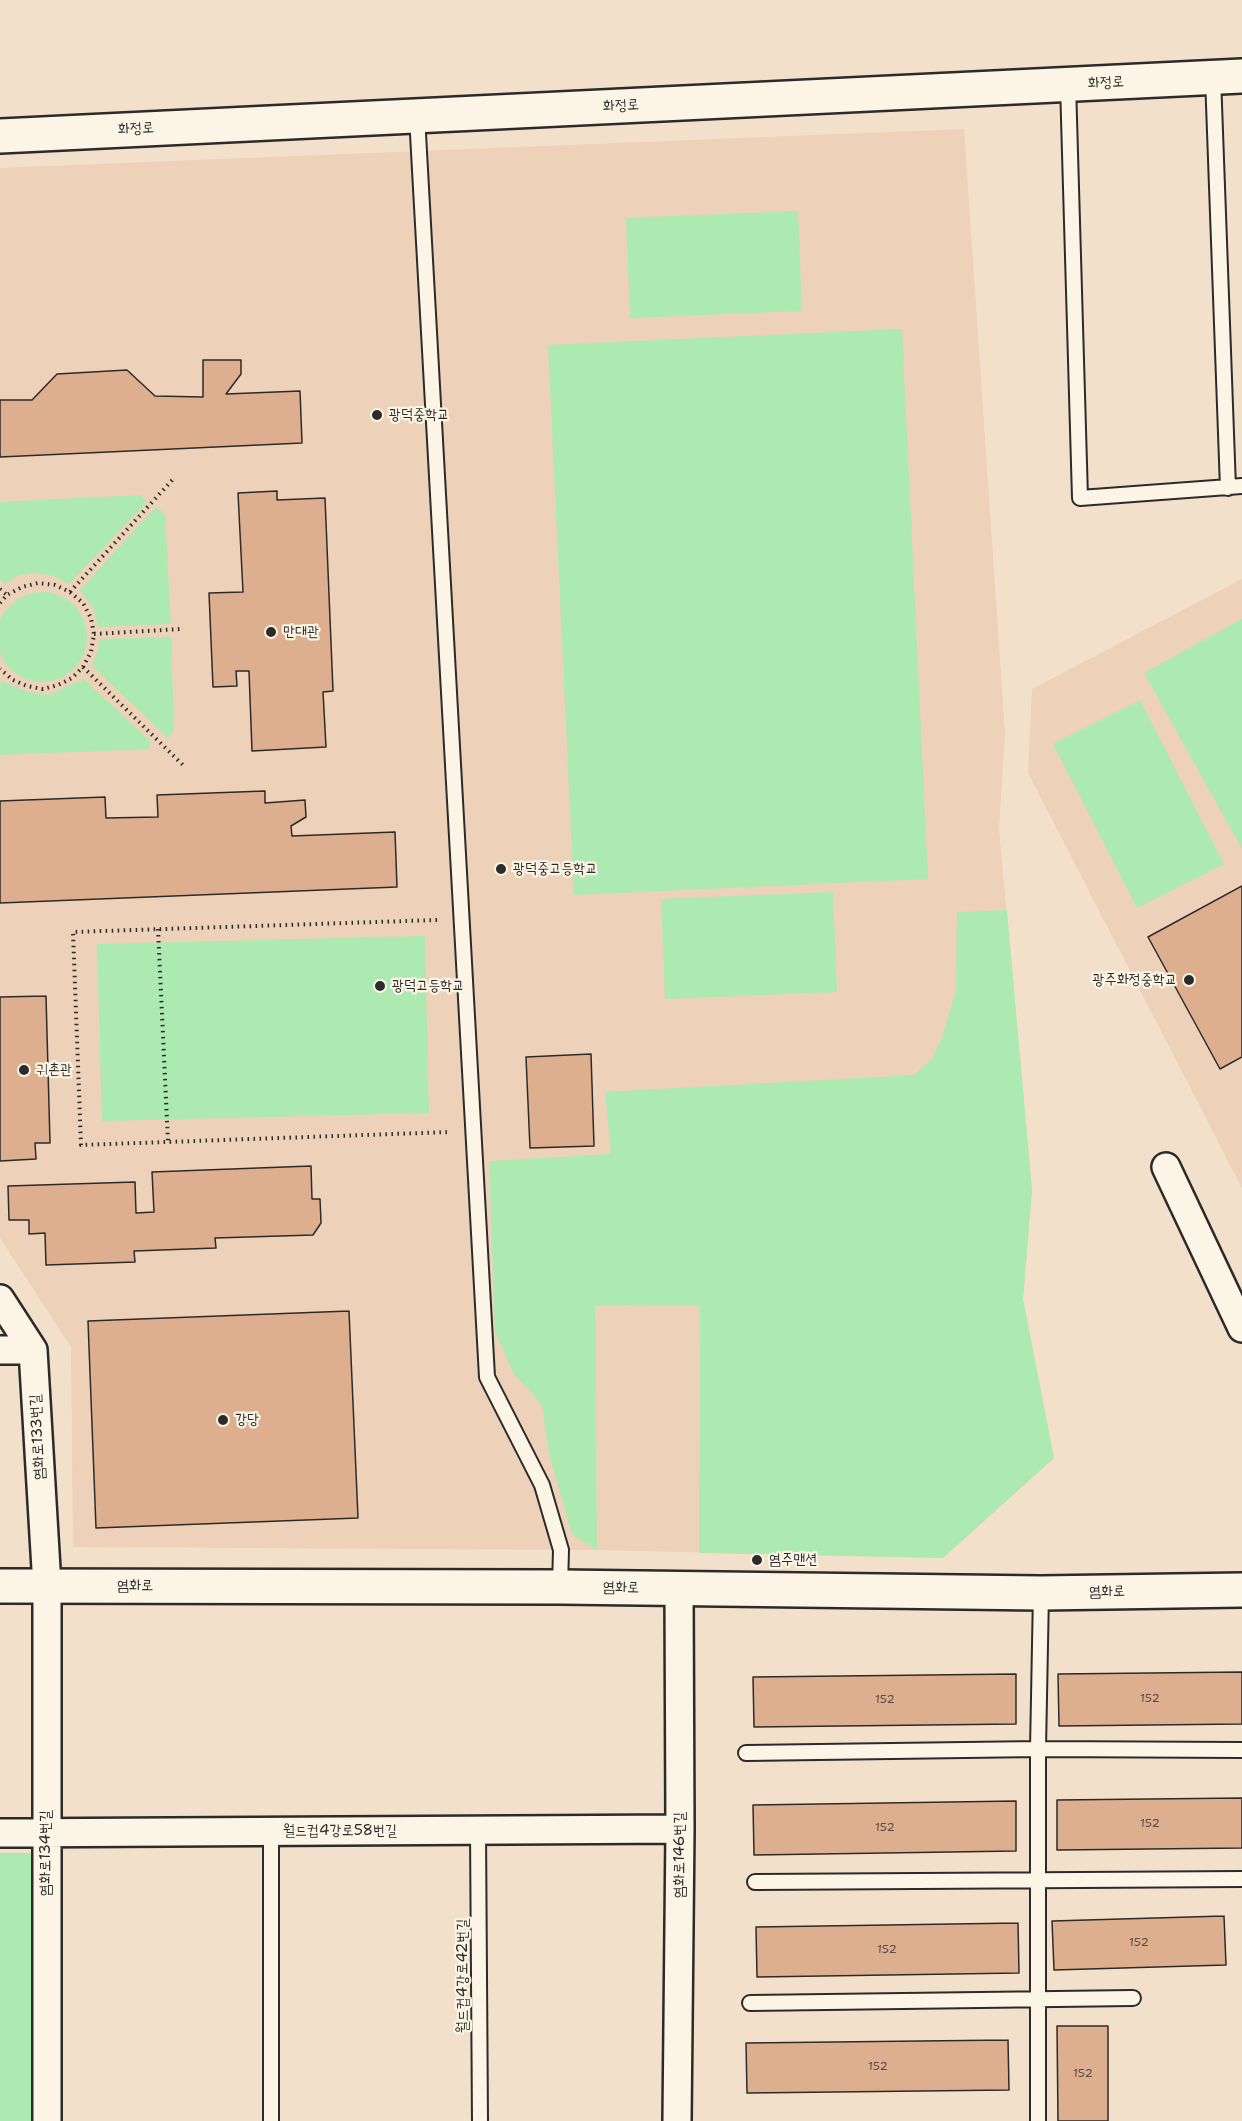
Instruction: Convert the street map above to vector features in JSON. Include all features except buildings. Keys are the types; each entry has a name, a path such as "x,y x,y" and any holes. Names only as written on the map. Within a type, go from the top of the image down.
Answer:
{"street":[{"name":"화정로","path":"0,136 1227,77"},
{"path":"1166,1167 1242,1328"},
{"name":"염화로133번길","path":"0,1299 33,1350 47,1586"},
{"path":"0,1350 33,1350"},
{"name":"염화로","path":"0,1586 560,1587 1041,1593 1242,1590"},
{"name":"염화로134번길","path":"47,1586 47,2121"},
{"name":"염화로146번길","path":"677,2121 680,1829 679,1589"},
{"name":"월드컵4강로58번길","path":"0,1833 680,1829"}],"lane":[{"path":"1068,84 1080,498 1235,487 1227,77"},
{"path":"417,116 487,1377 542,1485 561,1550 560,1587"},
{"path":"1038,2121 1038,1749 1041,1593"},
{"path":"747,1753 1038,1749 1242,1750"},
{"name":"월드컵4강로42번길","path":"478,1830 480,2121"},
{"path":"271,1831 271,2121"},
{"path":"755,1882 1242,1879"},
{"path":"750,2003 1133,1998"}],"path":[{"path":"70,592 175,477"},
{"path":"0,603 7,595 22,587 38,583 55,585 70,592 82,603 91,618 94,634 91,652 83,667 72,678 58,685 43,689 27,686 0,670"},
{"path":"0,589 7,595"},
{"path":"94,634 181,629"},
{"path":"83,667 185,767"},
{"path":"462,919 74,932 81,1145 474,1132"},
{"path":"158,929 168,1142"}],"shaded area":[{"name":"광덕중고등학교","path":"964,129 1005,733 999,829 1032,1190 1023,1299 1054,1458 943,1558 597,1550 73,1547 71,1347 0,1238 0,168"},
{"name":"광주화정중학교","path":"1242,579 1242,1188 1028,773 1032,689"}],"green space":[{"path":"798,211 802,311 630,318 626,218"},
{"path":"902,329 928,879 574,895 548,345"},
{"path":"140,495 147,502 69,584 54,576 34,573 17,576 5,584 0,580 0,502"},
{"path":"156,507 165,514 171,624 98,627 94,609 80,590"},
{"path":"42,592 59,596 74,605 83,620 87,637 83,654 74,669 59,678 42,682 25,678 10,669 1,654 -3,637 1,620 10,605 25,596"},
{"path":"1242,619 1242,849 1144,673"},
{"path":"171,637 174,730 168,738 92,666 99,639"},
{"path":"84,679 150,741 150,749 0,755 0,683 2,681 28,692 48,695"},
{"path":"1140,700 1224,864 1137,908 1053,744"},
{"path":"833,892 837,992 665,999 661,899"},
{"path":"1007,910 1032,1190 1023,1299 1054,1458 943,1558 699,1553 700,1306 595,1305 597,1550 572,1534 549,1454 542,1405 514,1374 495,1332 489,1161 611,1154 605,1092 914,1075 932,1059 943,1035 956,989 957,912"},
{"path":"425,936 429,1113 102,1121 97,944"},
{"path":"0,1853 34,1853 31,2121 0,2121"}],"place":[{"name":"광덕중학교","path":"377,415"},
{"name":"만대관","path":"271,632"},
{"name":"광덕중고등학교","path":"501,869"},
{"name":"광주화정중학교","path":"1189,980"},
{"name":"광덕고등학교","path":"380,986"},
{"name":"귀촌관","path":"24,1070"},
{"name":"강당","path":"223,1420"},
{"name":"염주맨션","path":"757,1560"}]}
